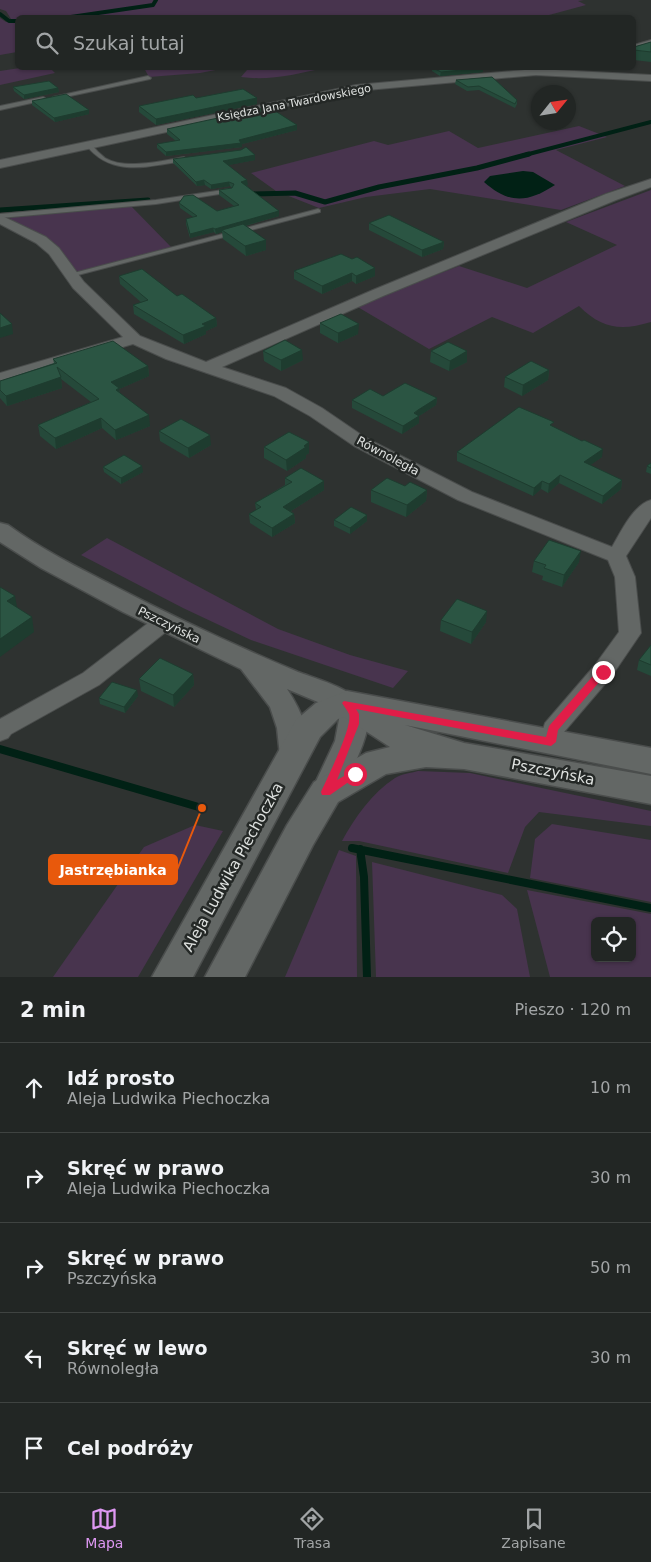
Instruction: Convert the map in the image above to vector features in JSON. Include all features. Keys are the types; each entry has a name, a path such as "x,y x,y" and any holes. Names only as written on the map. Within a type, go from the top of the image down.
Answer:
{"main road":[{"name":"Pszczyńska","path":"347,703 651,761"},
{"name":"Pszczyńska","path":"347,703 398,737 464,756 651,790"},
{"name":"Aleja Ludwika Piechoczka","path":"172,977 308,729 327,711 347,703"},
{"path":"225,977 300,835 326,792 378,762 426,754 464,756"}],"street":[{"name":"Księdza Jana Twardowskiego","path":"0,164 356,88 536,72 651,78"},
{"path":"209,368 378,293 611,197 651,183"},
{"name":"Równoległa","path":"0,218 41,240 54,251 78,285 94,303 134,339 172,356 280,392 316,412 360,442 465,496 616,556"},
{"path":"0,378 134,339"},
{"path":"551,742 553,729 603,672 630,633 625,577 616,556 634,526 651,506"},
{"name":"Pszczyńska","path":"0,530 66,571 164,622 347,703"},
{"path":"0,732 3,728 90,679 164,622"},
{"path":"249,661 276,692 290,717 294,756"},
{"path":"326,792 342,758 354,724 354,714 347,703"}],"lane":[{"path":"636,46 651,42"},
{"path":"643,44 651,47"},
{"path":"536,72 544,70"},
{"path":"0,108 148,78"},
{"path":"89,145 103,159 120,165 141,165 192,158"},
{"path":"0,218 156,202 230,190"},
{"path":"72,275 318,211"}],"shaded area":[{"path":"0,0 584,0 578,1 586,5 549,15 15,15 15,52 0,55 0,18 6,22 13,22 6,11 0,9"},
{"path":"15,69 52,70 55,73 0,85 0,71"},
{"path":"145,70 216,70 200,73 149,77"},
{"path":"247,70 314,70 262,78 241,77"},
{"path":"579,126 607,137 556,150 625,186 561,210 430,189 366,197 319,208 276,191 251,173 374,141 388,145 449,131 478,148 561,130 576,130 576,127"},
{"path":"523,171 533,172 555,185 536,195 518,198 502,194 484,182 490,176"},
{"path":"651,190 651,322 630,327 612,326 604,324 587,314 579,306 533,333 492,317 429,349 356,306 459,266 527,288 617,245 566,222"},
{"path":"131,206 171,247 78,273 53,242 8,220 13,216"},
{"path":"107,538 278,629 350,655 408,671 393,688 251,640 183,608 81,555"},
{"path":"418,771 470,773 651,811 651,826 539,812 525,827 508,873 359,841 342,841 358,814 379,791 397,777"},
{"path":"552,824 651,840 651,902 530,878 535,839"},
{"path":"195,825 223,831 138,977 53,977 144,847"},
{"path":"339,850 356,856 357,977 285,977"},
{"path":"372,862 502,895 517,909 530,977 376,977"},
{"path":"527,890 651,914 651,977 550,977"}],"building":[{"path":"651,42 651,52 636,50 636,46"},
{"path":"437,70 462,70 441,72"},
{"path":"492,77 517,100 515,104 479,86 468,87 456,80"},
{"path":"49,81 58,88 24,95 13,87"},
{"path":"243,89 257,98 156,119 139,106 193,95 196,98"},
{"path":"66,94 89,110 54,118 32,101"},
{"path":"269,107 297,125 239,140 241,143 166,152 157,144 180,140 167,129"},
{"path":"246,147 255,155 223,161 247,180 241,182 279,211 190,234 186,219 197,216 179,203 184,196 193,195 217,211 239,205 219,190 232,188 234,184 229,182 211,185 204,180 196,182 173,159 241,150"},
{"path":"389,215 444,242 422,250 369,223"},
{"path":"243,224 266,240 245,246 222,230"},
{"path":"341,254 352,259 357,257 375,268 356,276 352,273 322,286 294,271"},
{"path":"142,269 177,296 182,294 216,318 202,324 206,326 183,335 133,305 148,300 119,276"},
{"path":"0,313 12,324 0,328"},
{"path":"341,314 359,324 338,333 320,323"},
{"path":"285,340 302,350 281,360 263,351"},
{"path":"113,341 148,366 111,382 119,388 116,390 149,415 115,430 101,418 55,438 38,425 99,399 57,367 61,377 6,396 0,390 0,381 57,363 53,359"},
{"path":"448,342 467,351 450,361 431,351"},
{"path":"531,361 549,370 523,385 505,377"},
{"path":"405,383 437,398 414,413 419,416 403,426 352,400 370,389 383,396"},
{"path":"519,407 554,422 550,425 582,441 584,440 603,449 584,462 622,480 603,496 560,475 549,484 542,481 534,488 457,452"},
{"path":"181,419 210,435 188,448 159,431"},
{"path":"289,432 309,442 304,446 306,447 286,460 264,447"},
{"path":"124,455 142,466 121,478 103,467"},
{"path":"301,468 324,481 283,507 294,514 272,528 249,514 261,507 255,503 292,482 285,478"},
{"path":"387,478 405,486 410,482 427,490 407,505 371,490"},
{"path":"351,507 367,515 350,528 334,520"},
{"path":"549,540 581,551 564,575 544,568 546,565 534,561"},
{"path":"0,587 15,596 7,601 32,617 0,639"},
{"path":"457,599 487,611 472,632 441,620"},
{"path":"651,645 651,665 639,660"},
{"path":"160,658 193,674 173,695 139,679"},
{"path":"112,682 137,690 124,707 99,698"}],"waterway":[{"path":"85,15 153,5 156,0"},
{"path":"0,14 9,21 15,21"},
{"path":"525,155 651,122"},
{"path":"249,194 295,193 325,202 379,187 477,168 529,154"},
{"path":"0,210 148,200"},
{"path":"0,749 202,808"},
{"path":"352,848 360,850"},
{"path":"360,850 651,908"},
{"path":"360,850 364,877 367,977"}],"place":[{"name":"Jastrzębianka","path":"202,808"}],"route":[{"path":"355,774 326,792 342,758 354,724 354,714 347,703 551,742 553,729 603,672"}]}
